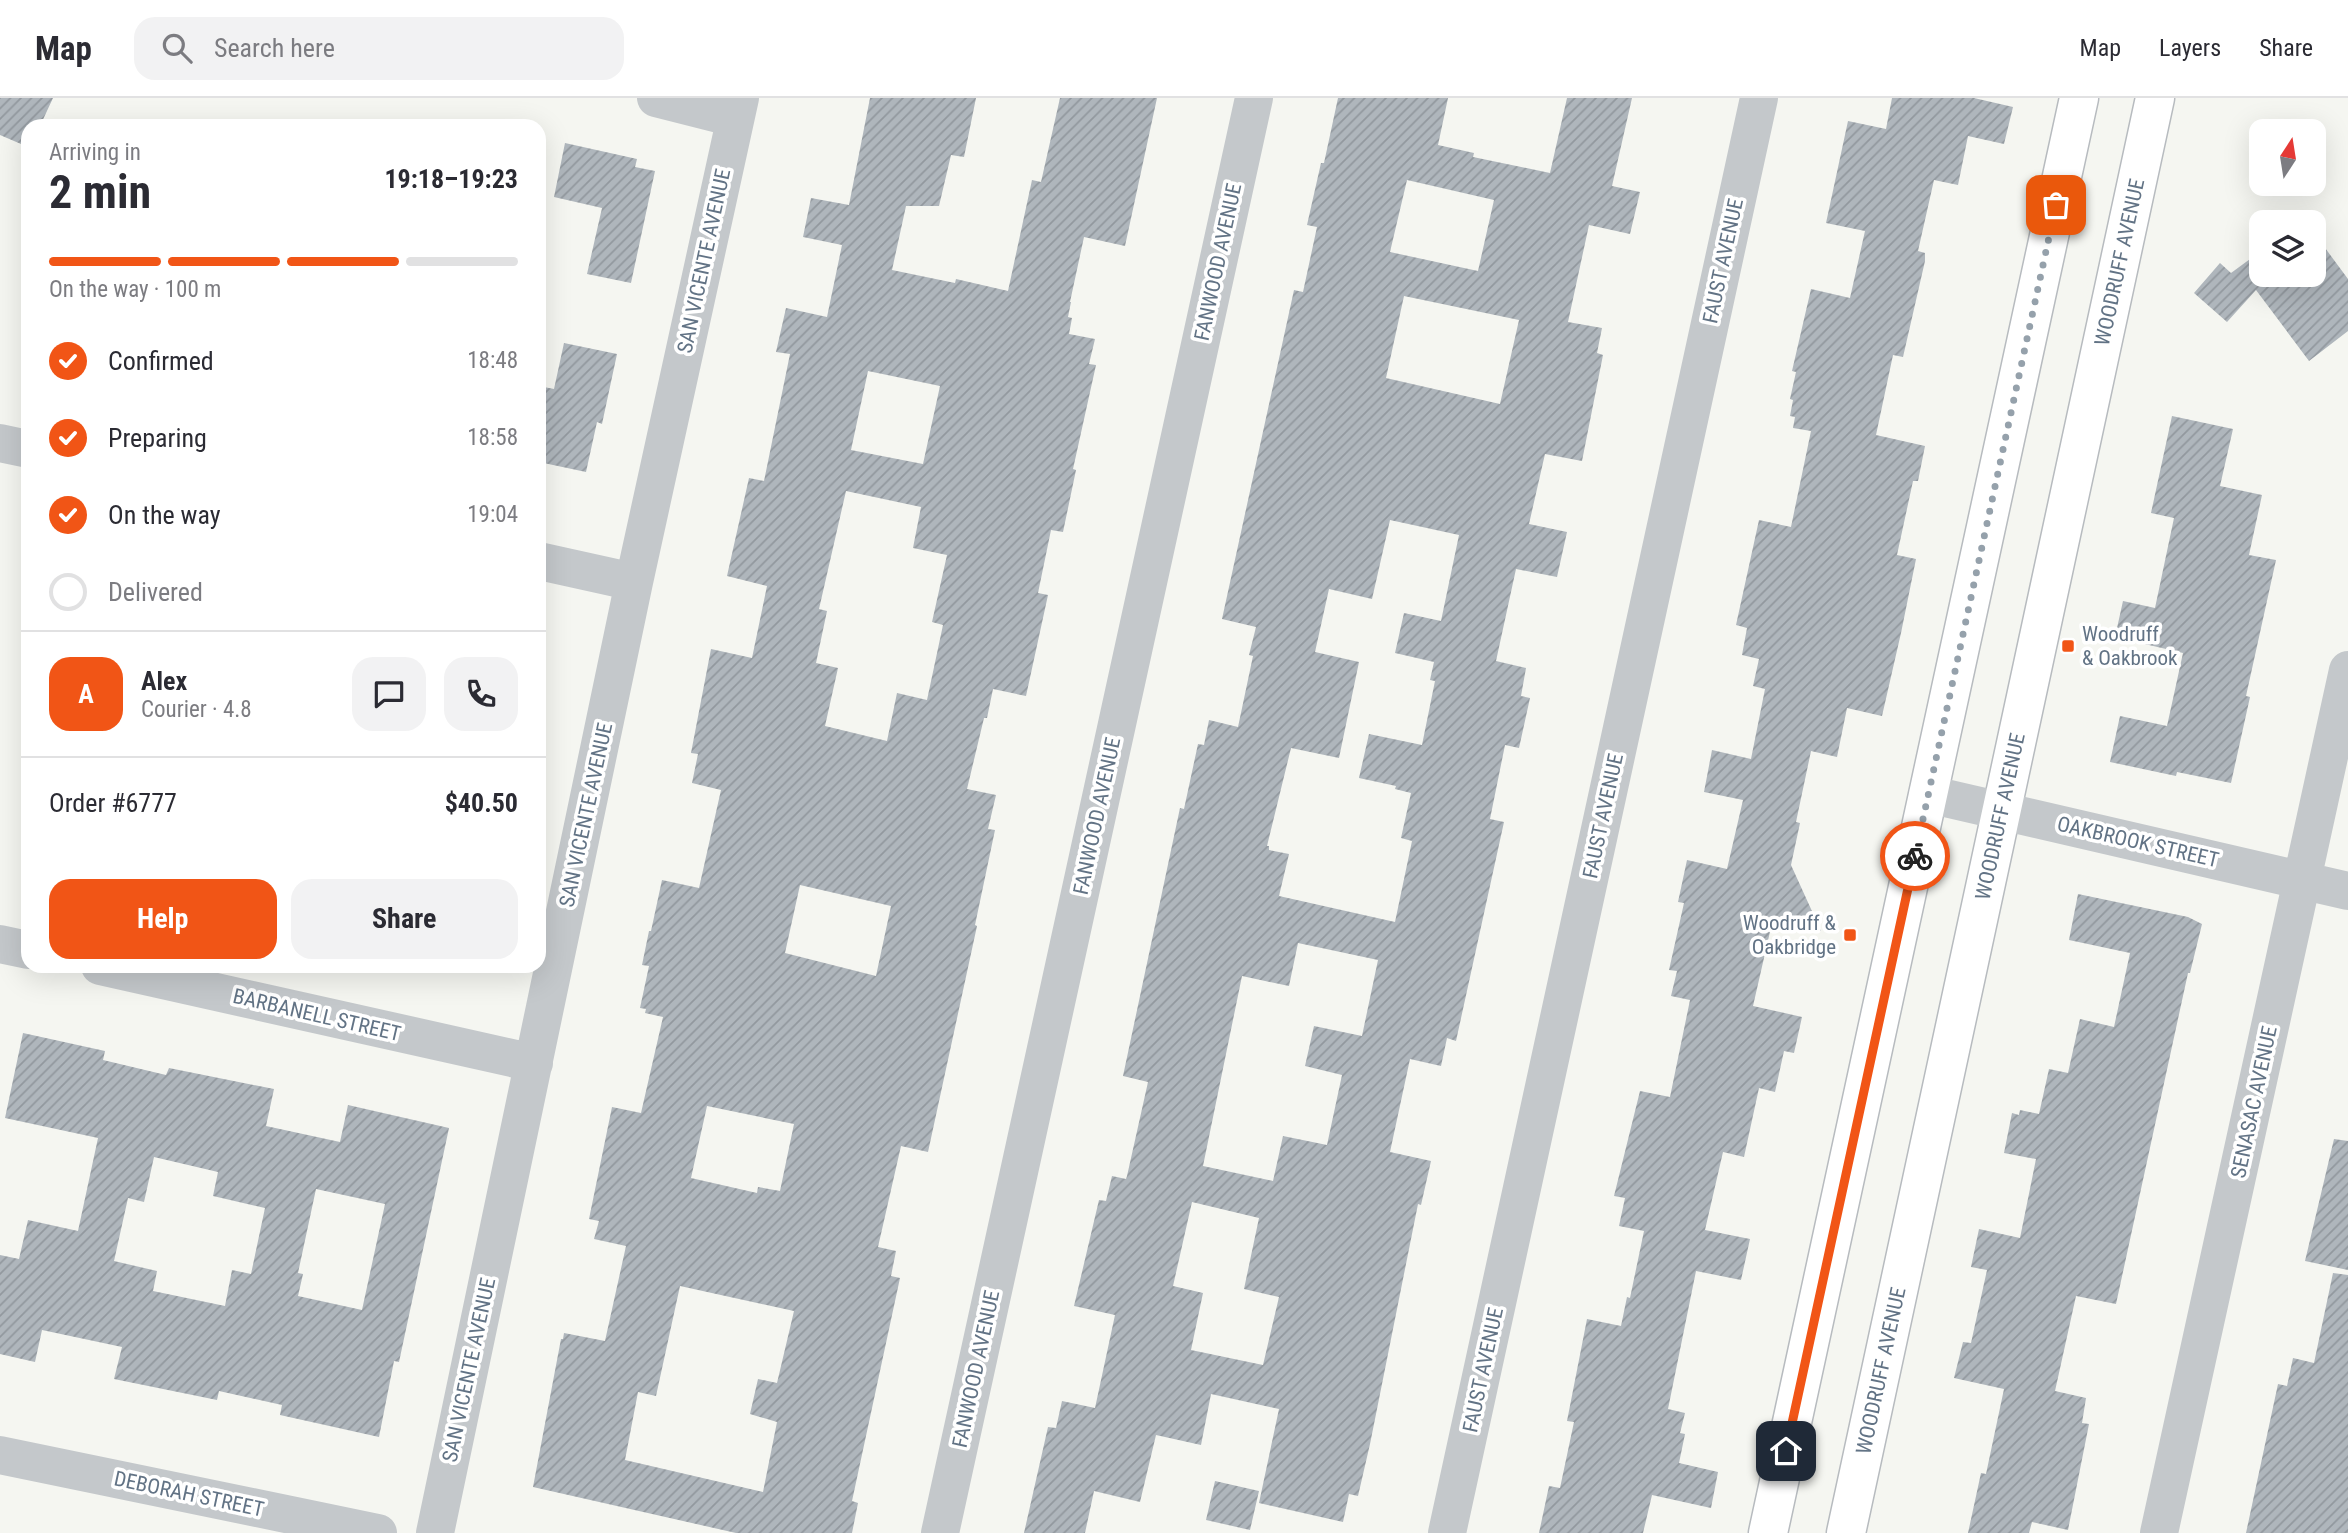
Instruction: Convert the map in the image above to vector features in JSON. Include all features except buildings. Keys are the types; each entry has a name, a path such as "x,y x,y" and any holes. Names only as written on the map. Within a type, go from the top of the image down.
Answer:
{"main road":[{"path":"1768,1533 2079,98"},
{"name":"WOODRUFF AVENUE","path":"1846,1533 2155,98"}],"street":[{"path":"656,98 737,108"},
{"name":"FANWOOD AVENUE","path":"940,1533 1254,98"},
{"name":"FAUST AVENUE","path":"1447,1533 1759,98"},
{"name":"SAN VICENTE AVENUE","path":"435,1533 634,582 737,108"},
{"path":"0,443 21,448"},
{"path":"546,563 634,582"},
{"name":"SENASAC AVENUE","path":"2160,1533 2348,670"},
{"name":"OAKBROOK STREET","path":"1928,794 2348,891"},
{"path":"0,944 21,948"},
{"name":"BARBANELL STREET","path":"131,973 534,1063"},
{"name":"DEBORAH STREET","path":"0,1455 378,1533"}],"way so far":[{"path":"1915,856 2056,205"}],"place":[{"name":"Woodruff & Oakbrook","path":"2068,646"},
{"name":"Woodruff & Oakbridge","path":"1850,935"}],"route":[{"path":"1786,1451 1915,856"}]}
